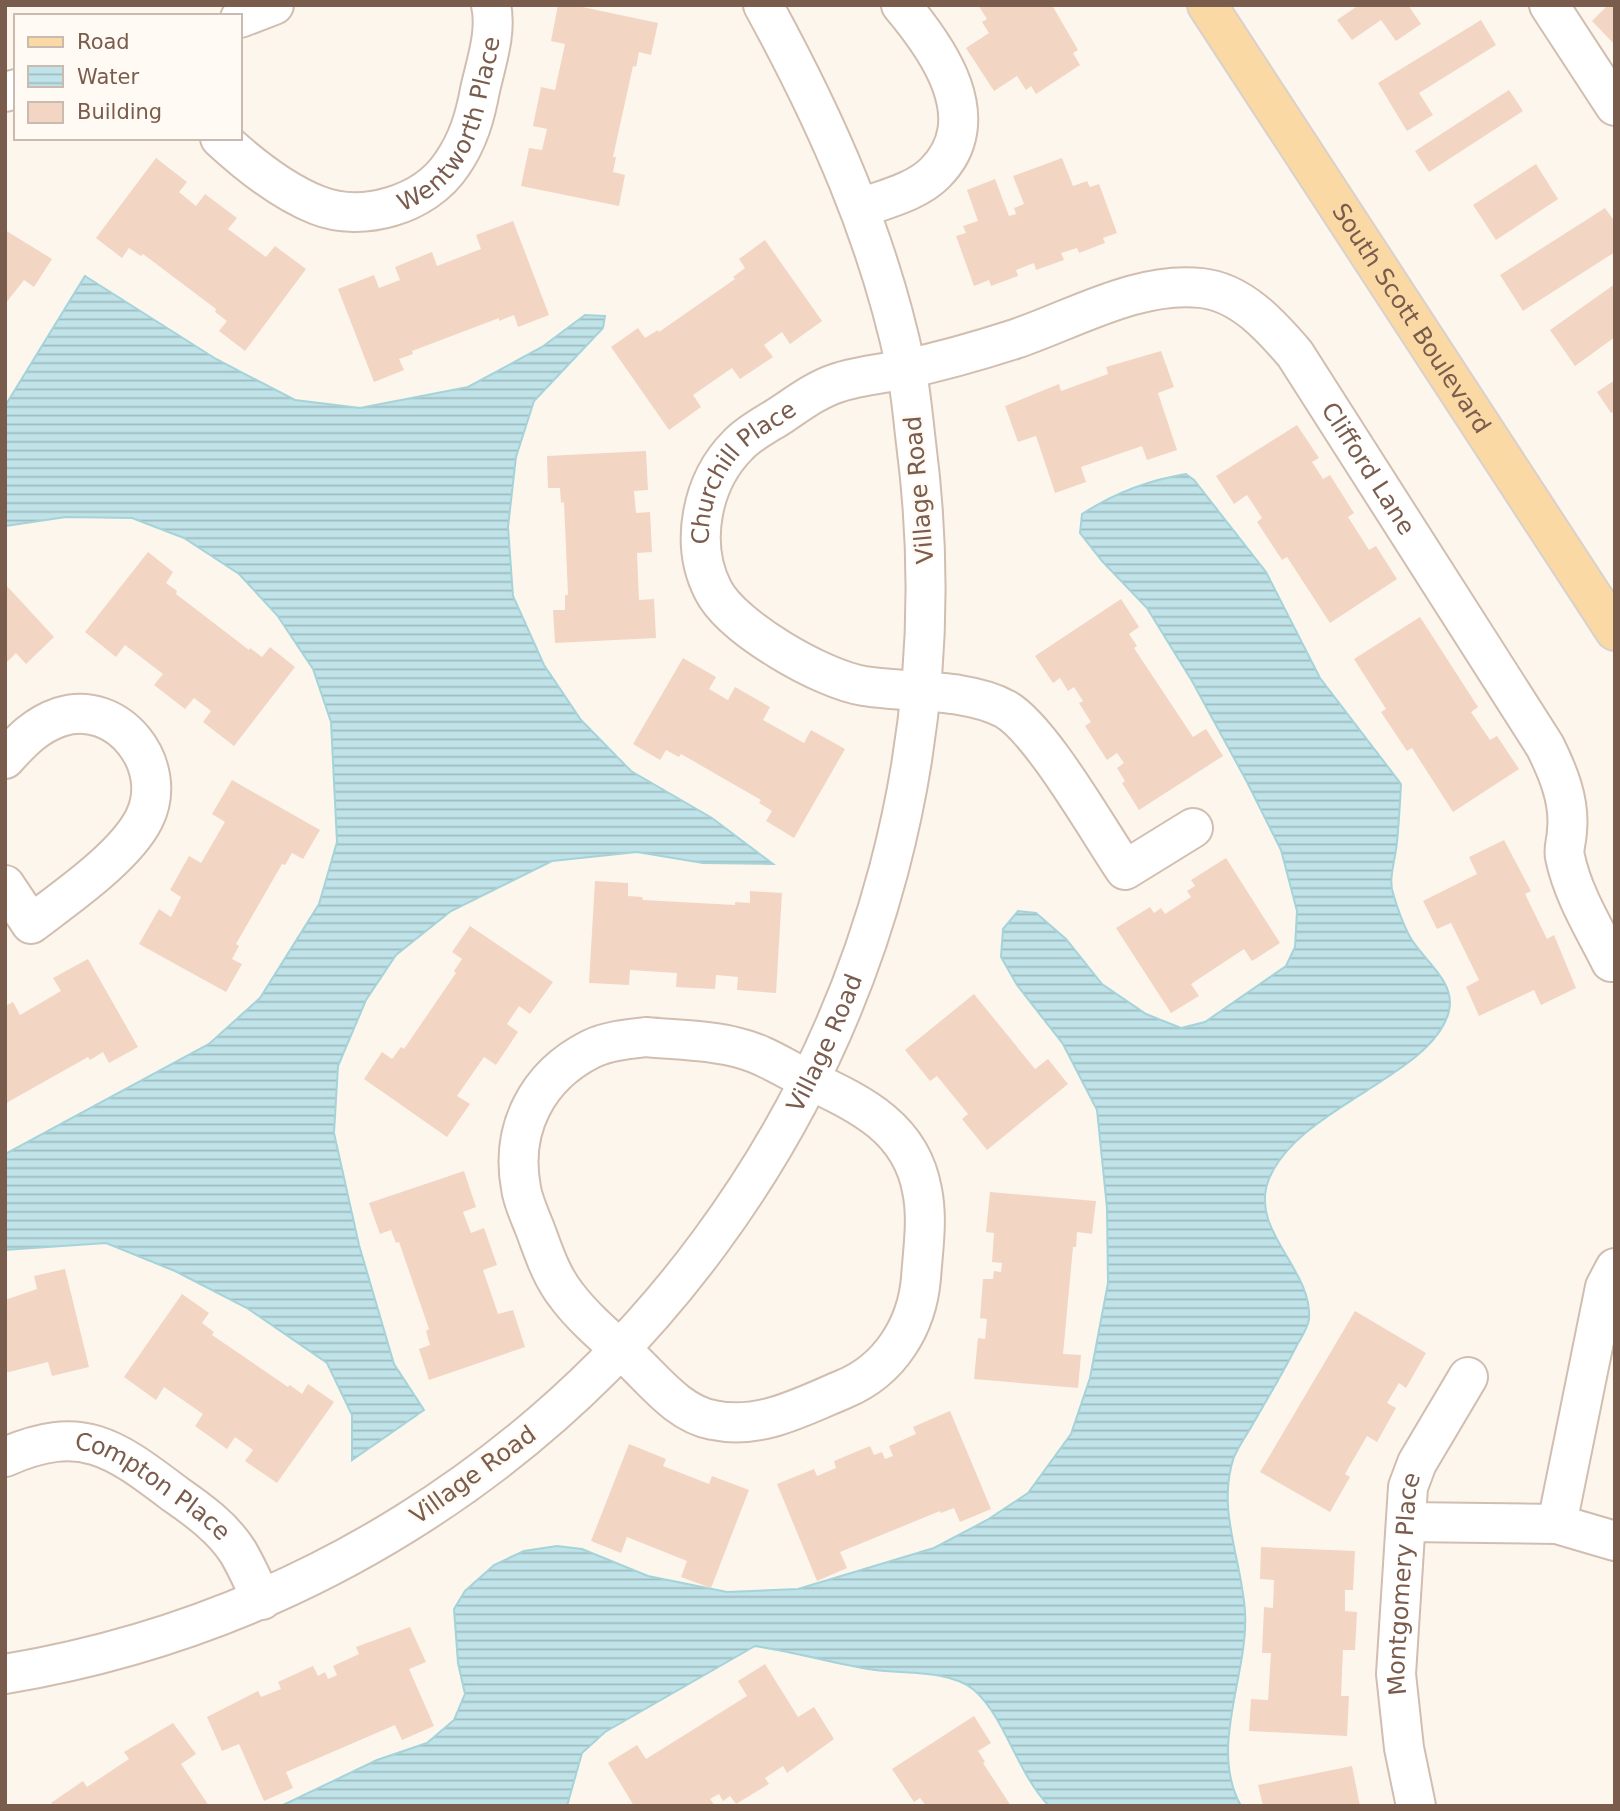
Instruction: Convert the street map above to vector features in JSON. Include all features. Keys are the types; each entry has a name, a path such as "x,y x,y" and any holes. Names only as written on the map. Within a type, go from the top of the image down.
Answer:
{"main road":[{"name":"South Scott Boulevard","path":"1207,5 1615,631"}],"street":[{"path":"242,17 274,5"},
{"name":"Wentworth Place","path":"223,140 292,193 319,206 347,212 370,212 400,204 426,188 450,167 466,140 475,115 493,30 491,5"},
{"path":"861,208 907,191 935,173 950,148 960,123 958,99 946,73 901,5"},
{"path":"1549,5 1615,106"},
{"name":"Village Road","path":"5,1674 96,1656 202,1624 262,1600 346,1560 433,1508 507,1454 574,1398 621,1350 680,1281 735,1209 809,1080 852,990 881,905 904,817 923,692 927,598 923,497 906,369 861,208 810,92 778,10"},
{"name":"Clifford Lane","path":"906,369 1013,339 1167,285 1206,288 1242,304 1270,324 1295,354 1545,746 1556,769 1565,800 1568,829 1563,853 1572,885 1611,962"},
{"name":"Churchill Place","path":"906,369 838,383 811,394 739,443 719,468 705,500 701,529 703,560 713,591 735,618 761,638 838,681 985,699 1022,722 1125,870 1193,828"},
{"path":"5,759 22,740 42,725 62,716 85,715 107,720 126,731 143,752 150,773 148,807 133,836 81,886 18,933 5,885"},
{"path":"646,1037 736,1047 872,1111 912,1158 922,1188 926,1219 919,1297 911,1323 897,1346 881,1366 855,1384 775,1418 743,1424 711,1420 687,1411 621,1350 567,1297 550,1270 521,1189 517,1153 524,1116 542,1088 566,1066 592,1048 646,1037"},
{"path":"1557,1524 1605,1287 1615,1268"},
{"name":"Montgomery Place","path":"1416,1806 1404,1748 1396,1674 1408,1487 1417,1463 1468,1377"},
{"name":"Compton Place","path":"5,1457 29,1447 58,1440 89,1442 113,1450 205,1516 237,1550 262,1600"},
{"path":"1406,1522 1557,1524 1615,1541"}],"water":[{"path":"85,276 216,359 295,400 360,408 468,387 542,347 585,315 605,316 603,328 534,401 516,457 508,527 513,596 544,665 581,720 631,771 712,818 773,864 703,863 637,852 552,861 451,911 396,955 366,1000 338,1066 334,1133 359,1245 394,1364 424,1410 352,1460 352,1415 327,1363 247,1308 175,1271 106,1243 5,1250 5,1154 209,1044 260,998 319,904 337,842 331,722 313,669 277,615 239,574 184,538 132,518 66,517 5,526 5,406"},
{"path":"1186,474 1194,480 1266,572 1320,678 1401,784 1392,887 1410,937 1443,980 1450,1000 1449,1011 1438,1034 1418,1055 1307,1132 1284,1154 1269,1179 1265,1198 1267,1215 1273,1233 1301,1283 1308,1301 1309,1319 1287,1364 1236,1453 1229,1476 1229,1515 1243,1593 1245,1636 1232,1710 1228,1760 1232,1783 1241,1806 1049,1806 1028,1778 985,1701 964,1684 940,1676 875,1670 755,1646 605,1732 582,1753 567,1806 281,1806 377,1760 427,1743 454,1720 465,1694 458,1663 454,1609 465,1591 494,1565 524,1551 557,1546 582,1549 648,1576 727,1592 798,1589 934,1548 987,1520 1028,1493 1071,1434 1090,1378 1108,1283 1107,1208 1097,1110 1063,1044 1017,985 1001,957 1003,929 1018,911 1036,913 1066,939 1102,984 1146,1014 1181,1028 1205,1022 1286,966 1295,947 1297,911 1281,850 1247,782 1192,681 1147,608 1102,561 1080,533 1082,514 1094,507 1145,484"}],"building":[{"path":"558,5 573,5 658,23 651,55 639,52 636,67 633,66 613,157 616,157 613,172 625,175 619,206 521,186 529,148 542,150 547,129 533,126 541,87 555,90 565,44 551,41"},
{"path":"978,5 1052,5 1078,50 1073,53 1080,65 1036,94 1031,86 1026,90 1017,76 994,91 966,48 989,33 982,22 987,19"},
{"path":"1359,5 1408,5 1421,24 1396,41 1381,20 1352,40 1337,20"},
{"path":"1608,5 1615,5 1615,45 1592,21"},
{"path":"1481,20 1496,45 1419,93 1433,115 1407,131 1378,83"},
{"path":"1509,90 1523,111 1429,172 1415,151"},
{"path":"156,158 187,182 179,192 196,206 205,194 237,218 228,229 266,257 275,246 306,269 245,351 219,331 227,321 215,312 216,309 143,254 141,256 129,248 122,258 96,238"},
{"path":"1062,158 1073,186 1087,181 1090,187 1099,184 1117,233 1103,238 1105,243 1079,253 1077,248 1061,253 1064,260 1036,270 1034,263 1016,270 1018,276 991,286 989,280 974,286 956,236 966,233 963,226 978,221 967,190 995,179 1009,216 1016,214 1014,208 1024,204 1013,176"},
{"path":"1536,164 1558,199 1496,240 1473,205"},
{"path":"1605,208 1615,222 1615,252 1523,311 1500,275"},
{"path":"513,221 549,315 518,327 514,315 499,321 499,318 412,351 413,354 399,359 404,370 374,382 338,289 374,275 379,288 400,280 395,267 432,252 437,266 481,249 476,235"},
{"path":"5,230 52,259 34,287 24,280 5,304"},
{"path":"765,240 822,321 790,344 782,332 764,345 773,357 740,379 732,368 693,395 701,407 669,430 611,347 638,328 645,338 658,330 659,332 735,279 733,277 745,268 739,259"},
{"path":"1615,284 1615,337 1575,366 1550,330"},
{"path":"1161,351 1174,387 1158,393 1177,450 1147,460 1142,446 1081,467 1086,482 1055,493 1036,436 1018,442 1005,406 1059,384 1061,391 1108,374 1106,367"},
{"path":"1615,380 1615,411 1611,413 1597,392"},
{"path":"1297,425 1319,458 1312,462 1323,479 1330,475 1354,513 1348,517 1369,550 1376,546 1397,579 1330,623 1287,557 1282,560 1257,522 1262,518 1247,495 1234,504 1216,476"},
{"path":"646,451 648,490 634,491 636,513 650,512 652,552 637,553 639,600 654,599 656,638 555,643 553,610 565,610 565,595 568,595 564,502 561,503 560,488 548,488 547,456"},
{"path":"148,552 173,572 166,583 177,591 176,594 249,650 250,648 262,657 270,647 295,667 234,746 203,722 211,711 194,698 185,709 154,685 163,674 125,645 116,657 85,632"},
{"path":"5,584 54,637 26,664 16,653 5,664"},
{"path":"1121,599 1139,627 1129,634 1137,646 1134,648 1193,737 1206,729 1223,756 1139,810 1122,783 1125,781 1117,768 1124,763 1117,753 1107,760 1085,726 1091,722 1079,703 1083,701 1074,687 1068,691 1060,678 1053,683 1035,656"},
{"path":"1420,617 1478,707 1471,712 1490,740 1497,736 1519,769 1453,812 1412,748 1407,751 1381,712 1386,709 1354,659"},
{"path":"683,658 716,677 709,689 728,700 735,687 770,707 763,720 804,743 811,730 845,749 794,838 766,821 772,811 759,803 761,800 681,754 679,757 666,750 660,760 633,744"},
{"path":"232,780 320,830 303,859 292,853 285,865 282,864 236,944 239,946 232,959 242,964 226,992 139,944 159,909 171,917 181,897 170,890 189,856 201,863 225,822 212,814"},
{"path":"1504,840 1531,891 1525,894 1547,939 1554,935 1576,988 1541,1005 1534,990 1479,1016 1466,987 1479,980 1451,923 1437,929 1423,901 1477,874 1469,857"},
{"path":"1226,858 1280,943 1252,961 1244,949 1191,984 1199,996 1171,1013 1116,928 1150,907 1154,913 1161,908 1165,914 1191,897 1187,891 1195,886 1191,880"},
{"path":"595,881 628,883 628,896 642,897 643,900 735,905 735,902 750,903 750,891 782,893 776,993 737,990 738,977 716,975 715,989 676,987 677,973 630,970 629,985 589,983"},
{"path":"470,926 553,982 530,1014 519,1006 507,1024 518,1032 496,1065 484,1057 457,1096 470,1104 447,1137 364,1079 382,1052 392,1059 401,1047 404,1049 456,973 454,971 462,959 452,952"},
{"path":"88,959 138,1047 109,1063 103,1052 90,1060 88,1057 8,1102 5,1107 5,1006 13,1002 20,1015 61,991 53,978"},
{"path":"974,994 1035,1069 1048,1059 1068,1084 987,1150 962,1119 968,1114 937,1076 930,1081 905,1050"},
{"path":"464,1171 476,1207 463,1212 471,1233 484,1228 497,1265 483,1270 498,1314 513,1310 525,1347 429,1380 419,1349 430,1345 426,1331 429,1329 399,1242 396,1243 391,1230 380,1234 369,1203"},
{"path":"990,1192 1096,1201 1092,1234 1077,1232 1076,1247 1073,1247 1063,1354 1081,1355 1078,1388 974,1379 978,1338 985,1339 987,1319 980,1318 983,1279 993,1279 994,1271 1001,1272 1002,1263 992,1262 994,1233 986,1232"},
{"path":"65,1269 89,1367 52,1376 48,1362 5,1373 5,1300 37,1289 34,1276"},
{"path":"182,1294 209,1313 202,1323 214,1332 212,1335 288,1387 290,1385 302,1394 308,1384 334,1402 277,1483 245,1461 253,1450 235,1437 227,1449 195,1426 203,1414 164,1387 156,1400 124,1377"},
{"path":"1355,1311 1426,1353 1406,1388 1399,1383 1387,1403 1396,1408 1377,1442 1367,1436 1345,1474 1350,1477 1330,1512 1260,1472"},
{"path":"950,1411 991,1509 960,1522 954,1508 941,1513 940,1511 840,1552 847,1568 817,1581 777,1484 814,1469 817,1476 836,1468 834,1461 870,1446 874,1455 882,1452 885,1459 893,1456 889,1446 916,1434 913,1427"},
{"path":"629,1444 666,1459 663,1466 709,1484 712,1476 749,1490 711,1588 681,1577 687,1561 627,1537 621,1553 591,1541"},
{"path":"1261,1547 1355,1551 1353,1590 1345,1590 1345,1611 1357,1612 1355,1650 1343,1650 1341,1696 1349,1696 1347,1736 1249,1731 1251,1699 1268,1700 1271,1653 1262,1653 1264,1607 1273,1608 1274,1580 1260,1579"},
{"path":"410,1627 426,1662 409,1669 434,1726 402,1740 395,1725 286,1772 293,1788 264,1801 239,1744 222,1751 207,1717 258,1691 261,1697 281,1689 278,1682 313,1666 318,1676 325,1672 328,1679 337,1675 333,1666 359,1654 356,1647"},
{"path":"765,1664 798,1717 814,1707 834,1739 787,1773 783,1766 765,1778 769,1784 736,1804 730,1796 723,1801 719,1794 710,1799 715,1806 634,1806 608,1763 637,1745 646,1759 747,1696 738,1681"},
{"path":"974,1716 991,1743 978,1751 1011,1806 926,1806 920,1798 914,1802 892,1769"},
{"path":"173,1723 196,1754 181,1764 209,1806 53,1806 51,1803 83,1781 87,1787 129,1759 124,1752"},
{"path":"1352,1766 1360,1806 1263,1806 1258,1785"}]}
